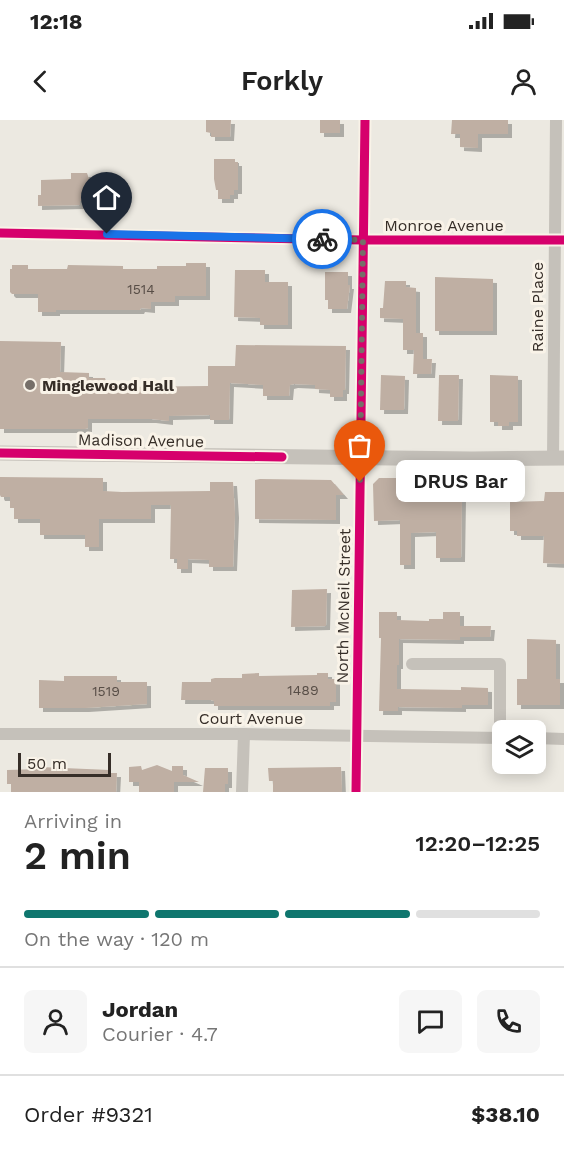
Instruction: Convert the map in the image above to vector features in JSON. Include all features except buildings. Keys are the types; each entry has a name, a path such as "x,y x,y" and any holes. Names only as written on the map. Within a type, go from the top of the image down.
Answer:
{"street":[{"name":"North McNeil Street","path":"356,792 365,120"},
{"name":"Raine Place","path":"556,120 559,240 559,458"},
{"name":"Monroe Avenue","path":"0,233 363,240 559,240"},
{"name":"Madison Avenue","path":"0,453 559,458"},
{"path":"412,664 500,664 501,720"},
{"name":"Court Avenue","path":"0,734 244,734 492,738"},
{"path":"242,792 244,734"},
{"path":"546,738 564,739"}],"cycle path":[{"path":"356,792 365,120"},
{"path":"0,233 363,240 564,240"},
{"path":"0,453 282,457"}],"way so far":[{"path":"322,239 363,240 360,482"}],"place":[{"name":"Minglewood Hall","path":"30,385"},
{"name":"DRUS Bar","path":"360,482"}],"route":[{"path":"107,234 322,239"}]}
